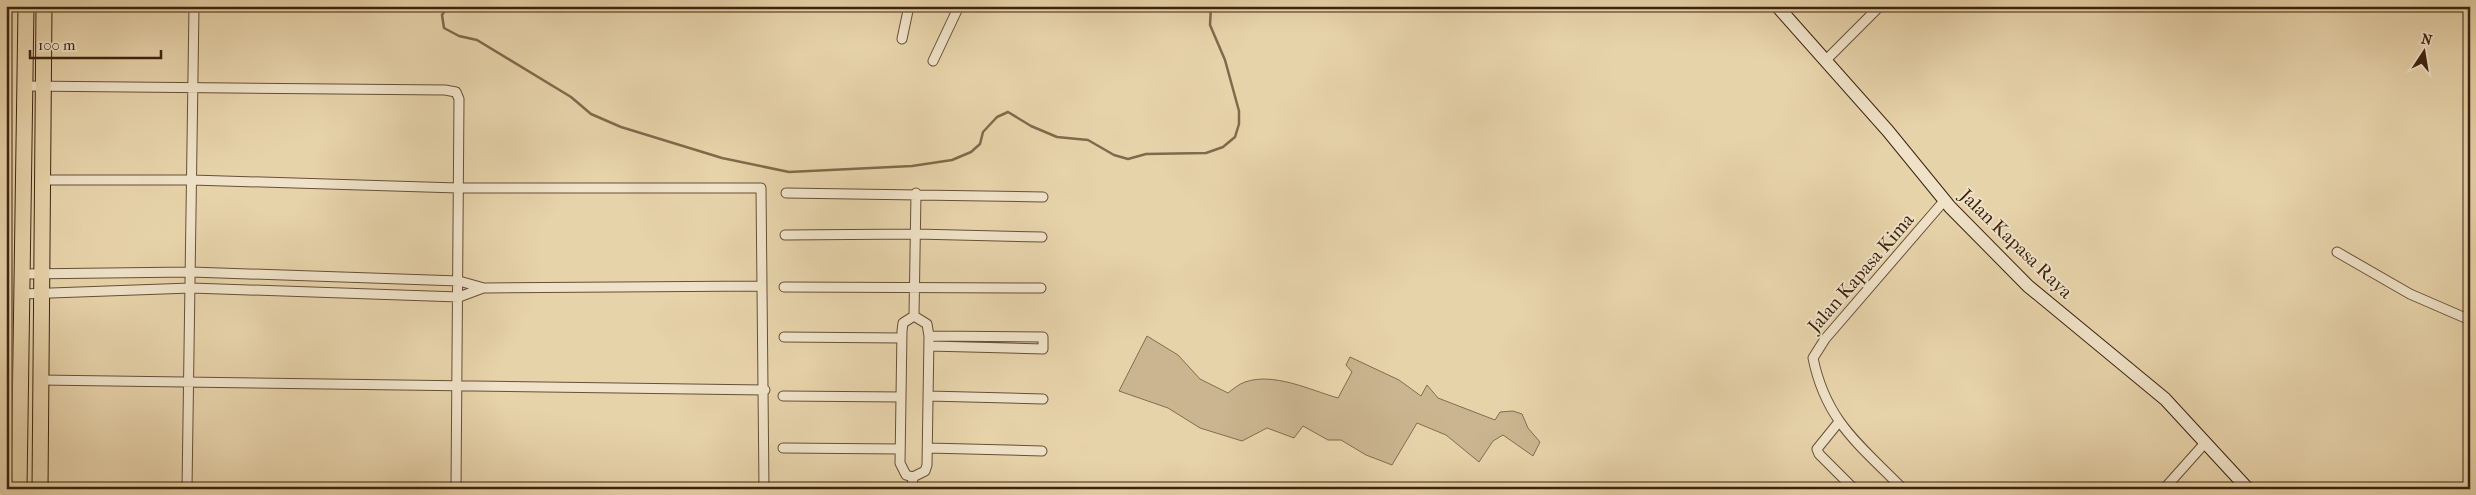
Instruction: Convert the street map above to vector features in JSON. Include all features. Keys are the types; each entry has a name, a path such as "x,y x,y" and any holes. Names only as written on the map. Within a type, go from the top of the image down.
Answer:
{"main road":[{"path":"19,489 26,6"},
{"path":"40,489 44,6"},
{"name":"Jalan Kapasa Raya","path":"1777,6 1888,131 1944,202 2015,274 2165,399 2248,489"}],"street":[{"path":"187,489 194,6"},
{"path":"902,39 909,6"},
{"path":"934,61 959,6"},
{"path":"1826,60 1880,6"},
{"path":"25,86 445,90 456,92 459,100 459,297 456,489"},
{"path":"43,180 192,180 458,188 762,188 761,286 765,390 764,489"},
{"path":"786,193 916,193 1043,197"},
{"path":"914,316 916,193"},
{"name":"Jalan Kapasa Kima","path":"1904,489 1838,423 1815,368 1815,353 1944,202"},
{"path":"785,235 916,234 1042,237"},
{"path":"2338,252 2410,294 2470,320"},
{"path":"23,274 191,272 459,281 484,288 761,286"},
{"path":"784,287 1041,288"},
{"path":"23,294 191,288 459,297 484,288"},
{"path":"914,316 927,324 929,346 928,465 925,471 913,477 906,475 902,469 900,449 903,324 914,316"},
{"path":"929,336 1043,337 1043,349 929,346"},
{"path":"784,337 902,338"},
{"path":"40,380 458,388 765,390"},
{"path":"783,396 901,397"},
{"path":"928,396 1042,399"},
{"path":"1838,423 1817,449 1819,454 1852,487"},
{"path":"2164,489 2205,443"},
{"path":"782,448 900,449"},
{"path":"928,448 1042,451"},
{"path":"912,489 913,477"}],"shaded area":[{"path":"1147,336 1178,355 1200,379 1228,393 1245,382 1256,379 1268,379 1292,383 1338,398 1352,372 1346,365 1350,357 1399,380 1421,396 1427,385 1438,398 1495,420 1500,412 1513,411 1522,414 1528,428 1540,442 1533,456 1503,435 1493,441 1479,462 1446,435 1417,423 1392,465 1366,455 1341,440 1328,440 1303,426 1294,438 1267,428 1242,441 1200,428 1168,408 1119,391"}],"waterway":[{"path":"448,6 442,15 444,28 459,36 477,40 571,97 591,114 621,127 722,158 789,172 912,166 952,160 971,152 980,144 983,132 997,117 1008,112 1031,126 1057,137 1088,140 1114,155 1128,159 1146,154 1206,153 1223,147 1235,137 1239,124 1239,111 1225,60 1210,25 1211,6"}]}
